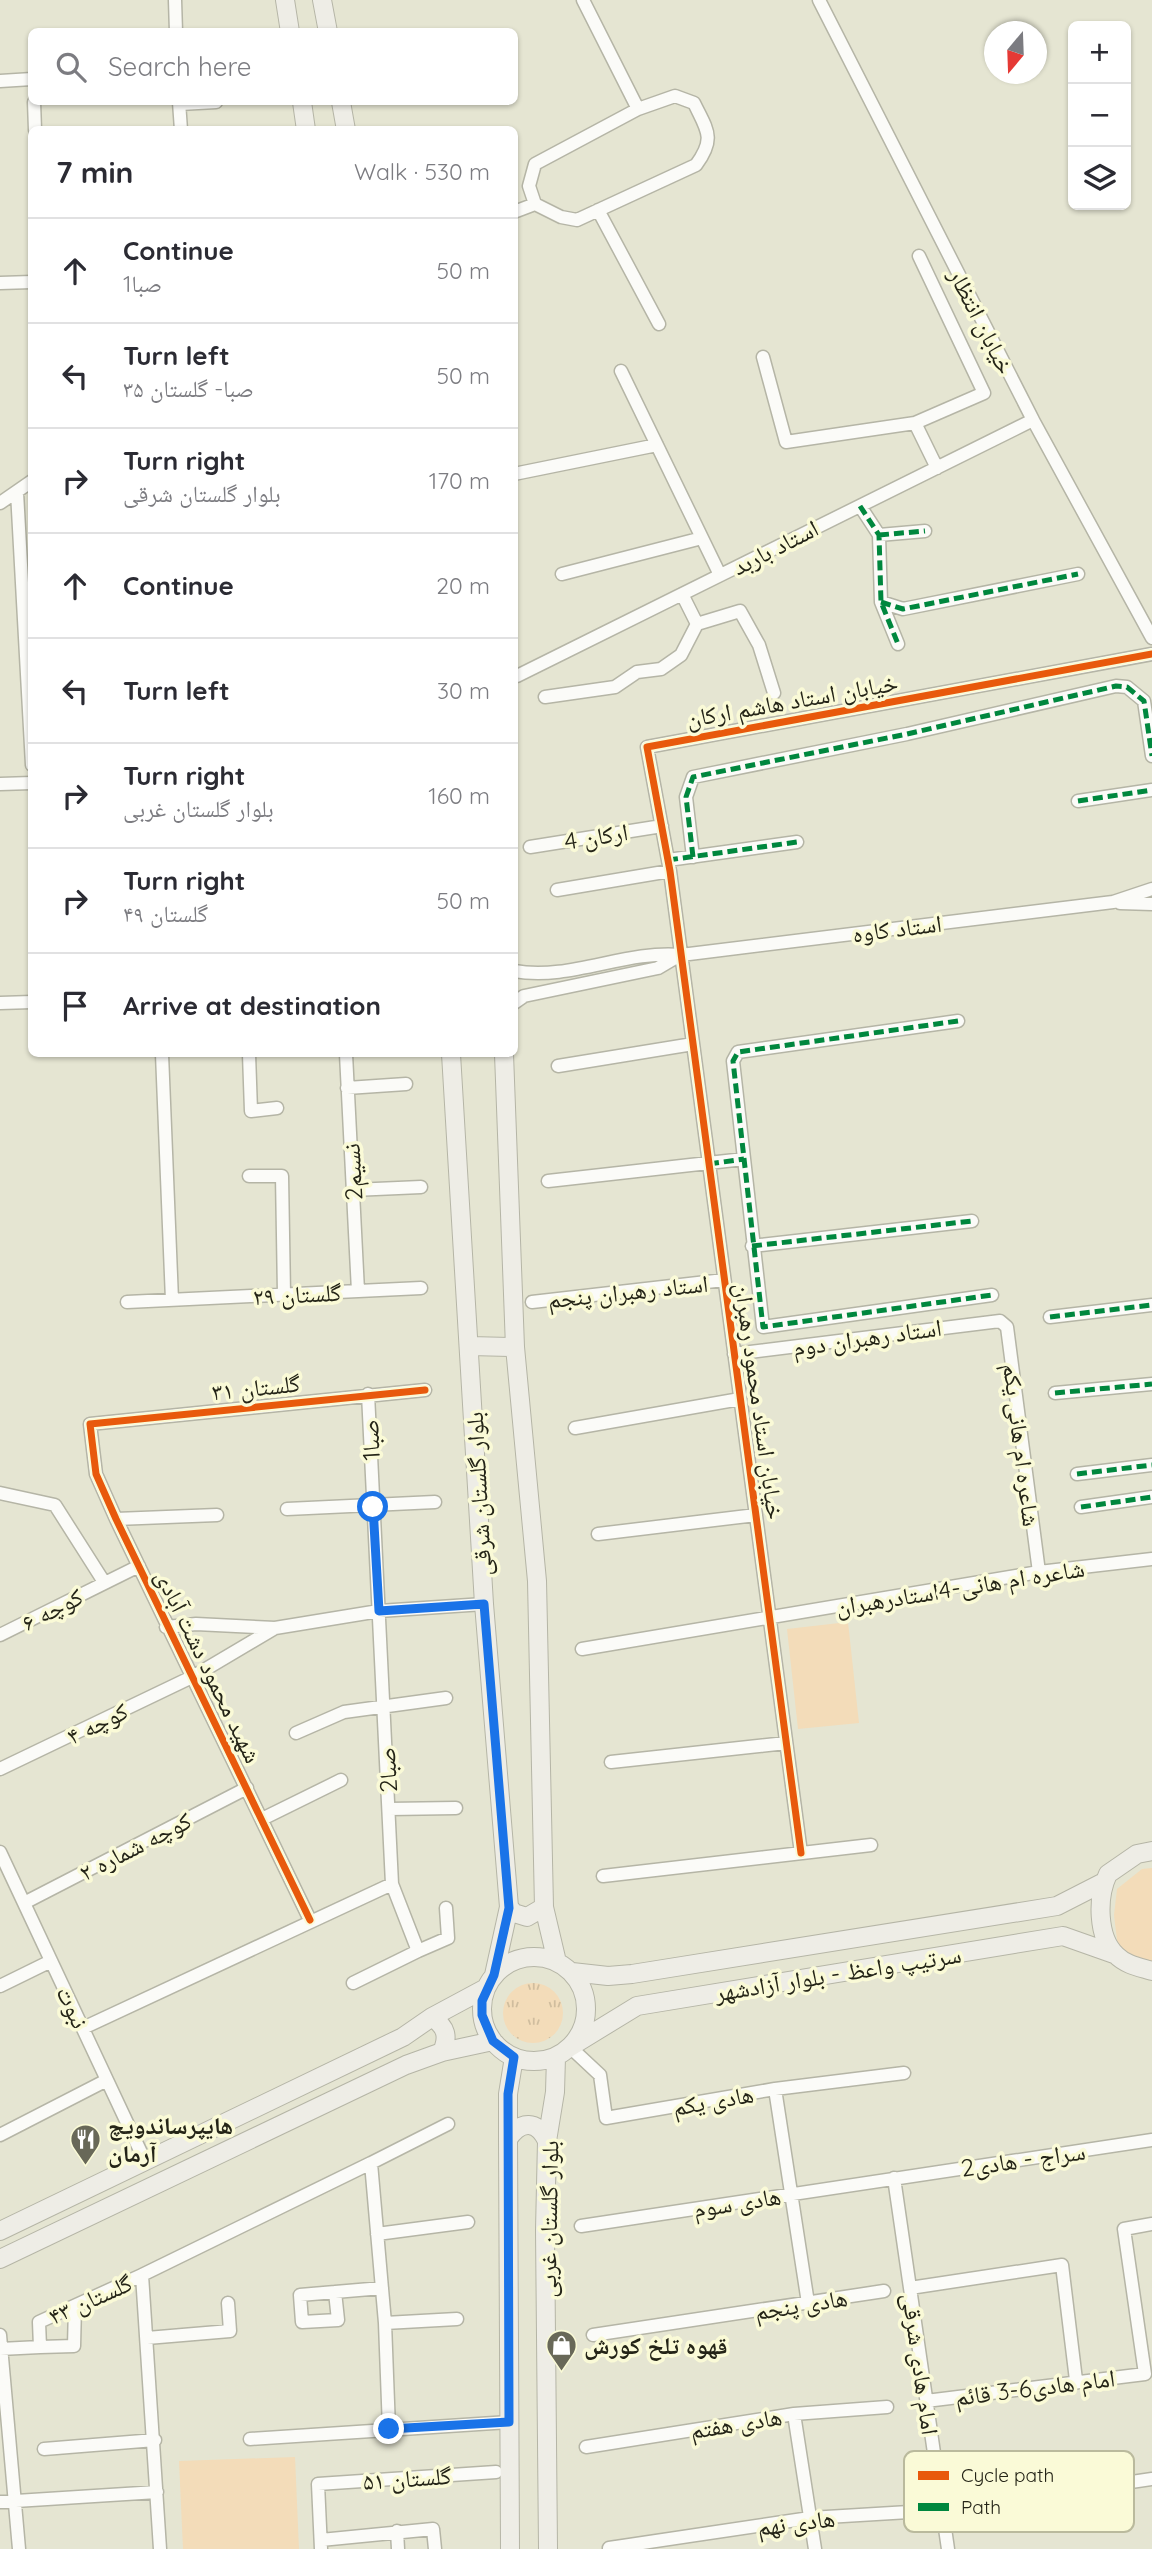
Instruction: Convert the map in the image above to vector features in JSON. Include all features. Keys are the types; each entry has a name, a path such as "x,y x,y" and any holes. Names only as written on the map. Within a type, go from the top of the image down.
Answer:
{"main road":[{"path":"285,0 289,28"},
{"path":"322,0 327,28"},
{"path":"302,105 305,126"},
{"path":"342,105 345,126"},
{"name":"بلوار گلستان شرقی","path":"451,1057 484,1604 509,1908 490,1981"},
{"name":"بلوار گلستان شرقی","path":"504,1057 515,1347 537,1581 544,1907 564,1967"},
{"path":"470,1346 515,1347"},
{"name":"سرتیپ واعظ - بلوار آزادشهر","path":"564,1967 608,1976 632,1974 1056,1906 1104,1882 1108,1874 1137,1854 1152,1852"},
{"path":"1104,1882 1102,1928 1114,1954"},
{"path":"509,1908 514,1913 527,1917 534,1916 544,1907"},
{"name":"سرتیپ واعظ - بلوار آزادشهر","path":"563,2052 637,2006 1063,1936 1152,1971"},
{"path":"0,2231 403,2037 490,1981 512,1961 523,1957 546,1958 564,1967 583,1990 587,2010 582,2031 563,2052 535,2061 514,2057 493,2041 482,2015 490,1981"},
{"path":"432,2017 443,2025 447,2039 442,2052"},
{"path":"0,2259 406,2065 442,2052 493,2041"},
{"name":"بلوار گلستان غربی","path":"548,2549 547,2141 563,2052"},
{"name":"بلوار گلستان غربی","path":"510,2549 508,2094 514,2057"},
{"path":"508,2138 516,2127 528,2123 541,2129 547,2141"}],"street":[{"path":"175,0 176,28"},
{"path":"583,0 638,109"},
{"name":"خیابان انتظار","path":"819,0 1033,420 1152,638"},
{"path":"0,81 28,79"},
{"path":"675,96 694,103 710,135 706,150 696,165 577,220 561,217 535,204 529,186 535,164 638,109 675,96"},
{"path":"34,105 35,126"},
{"path":"179,105 181,126"},
{"path":"518,210 535,204"},
{"path":"598,210 659,324"},
{"path":"763,357 786,442 915,423 984,393 919,257"},
{"path":"0,283 28,282"},
{"path":"621,371 720,575"},
{"name":"استاد باربد","path":"518,676 1033,420"},
{"path":"915,423 937,468"},
{"path":"518,473 657,445"},
{"path":"0,503 28,484"},
{"path":"17,492 28,692"},
{"path":"860,506 878,535 881,602 898,644"},
{"path":"878,535 925,531"},
{"path":"562,574 702,538"},
{"path":"881,602 903,609 1078,574"},
{"path":"682,594 697,624"},
{"path":"545,697 615,687 637,672 661,669 681,655 697,624 740,611 759,645 774,693"},
{"name":"خیابان استاد هاشم ارکان","path":"681,955 669,865 647,747 1152,654"},
{"path":"693,857 686,797 693,777 907,734 1116,686 1127,687 1144,701 1152,756"},
{"path":"0,784 28,783"},
{"path":"1078,801 1152,790"},
{"name":"ارکان 4","path":"530,847 662,826"},
{"path":"557,890 669,865 693,857 797,842"},
{"path":"1113,902 1152,889"},
{"path":"1113,902 1152,904"},
{"name":"استاد کاوه","path":"518,972 545,975 655,952 681,955 1113,902"},
{"name":"استاد کاوه","path":"518,1000 524,996 658,968 681,955"},
{"name":"خیابان استاد محمود رهبران","path":"681,955 801,1853"},
{"path":"0,1003 28,1002"},
{"path":"958,1021 738,1052 733,1061 752,1246 763,1327 992,1295"},
{"path":"558,1066 693,1044"},
{"path":"162,1057 172,1300"},
{"path":"249,1057 251,1111 277,1108"},
{"name":"نسیم2","path":"346,1057 358,1291"},
{"path":"347,1088 406,1084"},
{"path":"548,1181 744,1159"},
{"path":"249,1176 282,1176 284,1294"},
{"path":"353,1190 421,1187"},
{"path":"752,1246 972,1221"},
{"name":"استاد رهبران پنجم","path":"532,1302 724,1280"},
{"name":"گلستان ۲۹","path":"127,1302 421,1288"},
{"path":"1050,1317 1152,1305"},
{"name":"استاد رهبران دوم","path":"734,1354 1000,1321"},
{"name":"شاعره ام هانی یکم","path":"1000,1321 1007,1327 1038,1572"},
{"path":"1055,1393 1152,1384"},
{"name":"گلستان ۳۱","path":"90,1424 425,1390"},
{"name":"صبا1","path":"368,1394 379,1611"},
{"path":"575,1428 740,1399"},
{"name":"شهید محمود دشت آبادی","path":"90,1424 96,1474 166,1627 194,1676 310,1920"},
{"path":"1077,1474 1152,1465"},
{"path":"0,1493 55,1505 104,1582"},
{"path":"1081,1507 1152,1497"},
{"path":"288,1509 435,1502"},
{"path":"116,1519 217,1515"},
{"path":"598,1534 756,1515"},
{"name":"شاعره ام هانی-4استادرهبران","path":"582,1649 1038,1572 1152,1559"},
{"name":"کوچه ۶","path":"0,1635 139,1566"},
{"path":"166,1627 275,1628 379,1611 484,1604"},
{"name":"صبا2","path":"379,1611 392,1884 418,1951"},
{"name":"کوچه ۴","path":"0,1769 194,1676 275,1628"},
{"path":"296,1733 344,1712 446,1698"},
{"path":"611,1762 786,1742"},
{"path":"262,1819 341,1780"},
{"name":"کوچه شماره ۲","path":"24,1903 247,1788"},
{"path":"388,1809 456,1808"},
{"path":"603,1876 871,1845"},
{"name":"نبوت","path":"0,1852 145,2161"},
{"path":"83,2028 392,1884"},
{"path":"353,1983 448,1938 446,1908"},
{"path":"0,1986 51,1961"},
{"name":"هادی یکم","path":"563,2052 600,2075 606,2118 775,2089 904,2073"},
{"path":"0,2135 107,2080"},
{"path":"775,2089 808,2303"},
{"path":"389,2429 385,2323 371,2163 448,2124"},
{"name":"سراج - هادی2","path":"894,2178 1152,2140"},
{"name":"گلستان ۴۳","path":"40,2347 39,2322 142,2276 371,2163"},
{"name":"هادی سوم","path":"581,2226 894,2178"},
{"name":"امام هادی شرقی","path":"894,2178 933,2451"},
{"path":"377,2234 468,2222"},
{"path":"1147,2334 1124,2229 1152,2224"},
{"path":"910,2288 1062,2265 1076,2380"},
{"path":"142,2276 155,2440 160,2549"},
{"path":"335,2292 338,2320 303,2322 300,2295 335,2292 382,2288"},
{"name":"هادی پنجم","path":"593,2335 884,2291"},
{"path":"147,2338 230,2330 228,2303"},
{"path":"2,2349 75,2347 75,2306"},
{"path":"385,2323 457,2319"},
{"name":"امام هادی6-3 قائم","path":"926,2400 1076,2380 1145,2374 1147,2334"},
{"path":"0,2335 4,2414 19,2549"},
{"name":"هادی هفتم","path":"586,2447 794,2414 887,2407"},
{"path":"794,2414 815,2549"},
{"path":"250,2439 509,2422"},
{"path":"44,2449 155,2440"},
{"name":"گلستان ۵۱","path":"321,2545 318,2484 496,2472"},
{"name":"هادی نهم","path":"1134,2482 1152,2479"},
{"path":"0,2502 157,2492"},
{"name":"هادی نهم","path":"609,2548 810,2518 904,2512"},
{"path":"321,2545 397,2531 433,2529 435,2549"},
{"path":"397,2531 398,2549"}],"green space":[{"path":"848,1622 859,1723 798,1729 787,1629"},
{"path":"1152,1868 1152,1962 1139,1964 1118,1948 1114,1915 1117,1889 1142,1869"},
{"path":"533,1983 550,1988 558,1996 563,2013 558,2030 550,2038 533,2043 516,2038 508,2030 503,2013 508,1996 516,1988"},
{"path":"295,2457 299,2549 183,2549 179,2461"}],"marked path":[{"path":"860,506 879,535 881,602 898,644"},
{"path":"879,535 925,531"},
{"path":"881,602 903,609 1078,574"},
{"path":"693,857 686,797 693,777 907,734 1116,686 1127,687 1144,701 1152,756"},
{"path":"1078,801 1152,790"},
{"path":"668,860 797,842"},
{"path":"958,1021 738,1052 733,1061 763,1327 992,1295"},
{"path":"709,1164 744,1159"},
{"path":"752,1246 972,1221"},
{"path":"1050,1317 1152,1305"},
{"path":"1055,1393 1152,1384"},
{"path":"1077,1474 1152,1465"},
{"path":"1081,1507 1152,1497"}],"cycle path":[{"path":"801,1853 670,871 647,747 1152,654"},
{"path":"310,1920 96,1474 90,1424 425,1390"}],"place":[{"name":"هایپرساندویچ آرمان","path":"85,2166"},
{"name":"قهوه تلخ کورش","path":"561,2372"}],"route":[{"path":"373,1507 379,1611 484,1604 509,1908 494,1975 482,2001 482,2015 485,2029 493,2041 514,2057 508,2094 509,2422 389,2429"}]}
